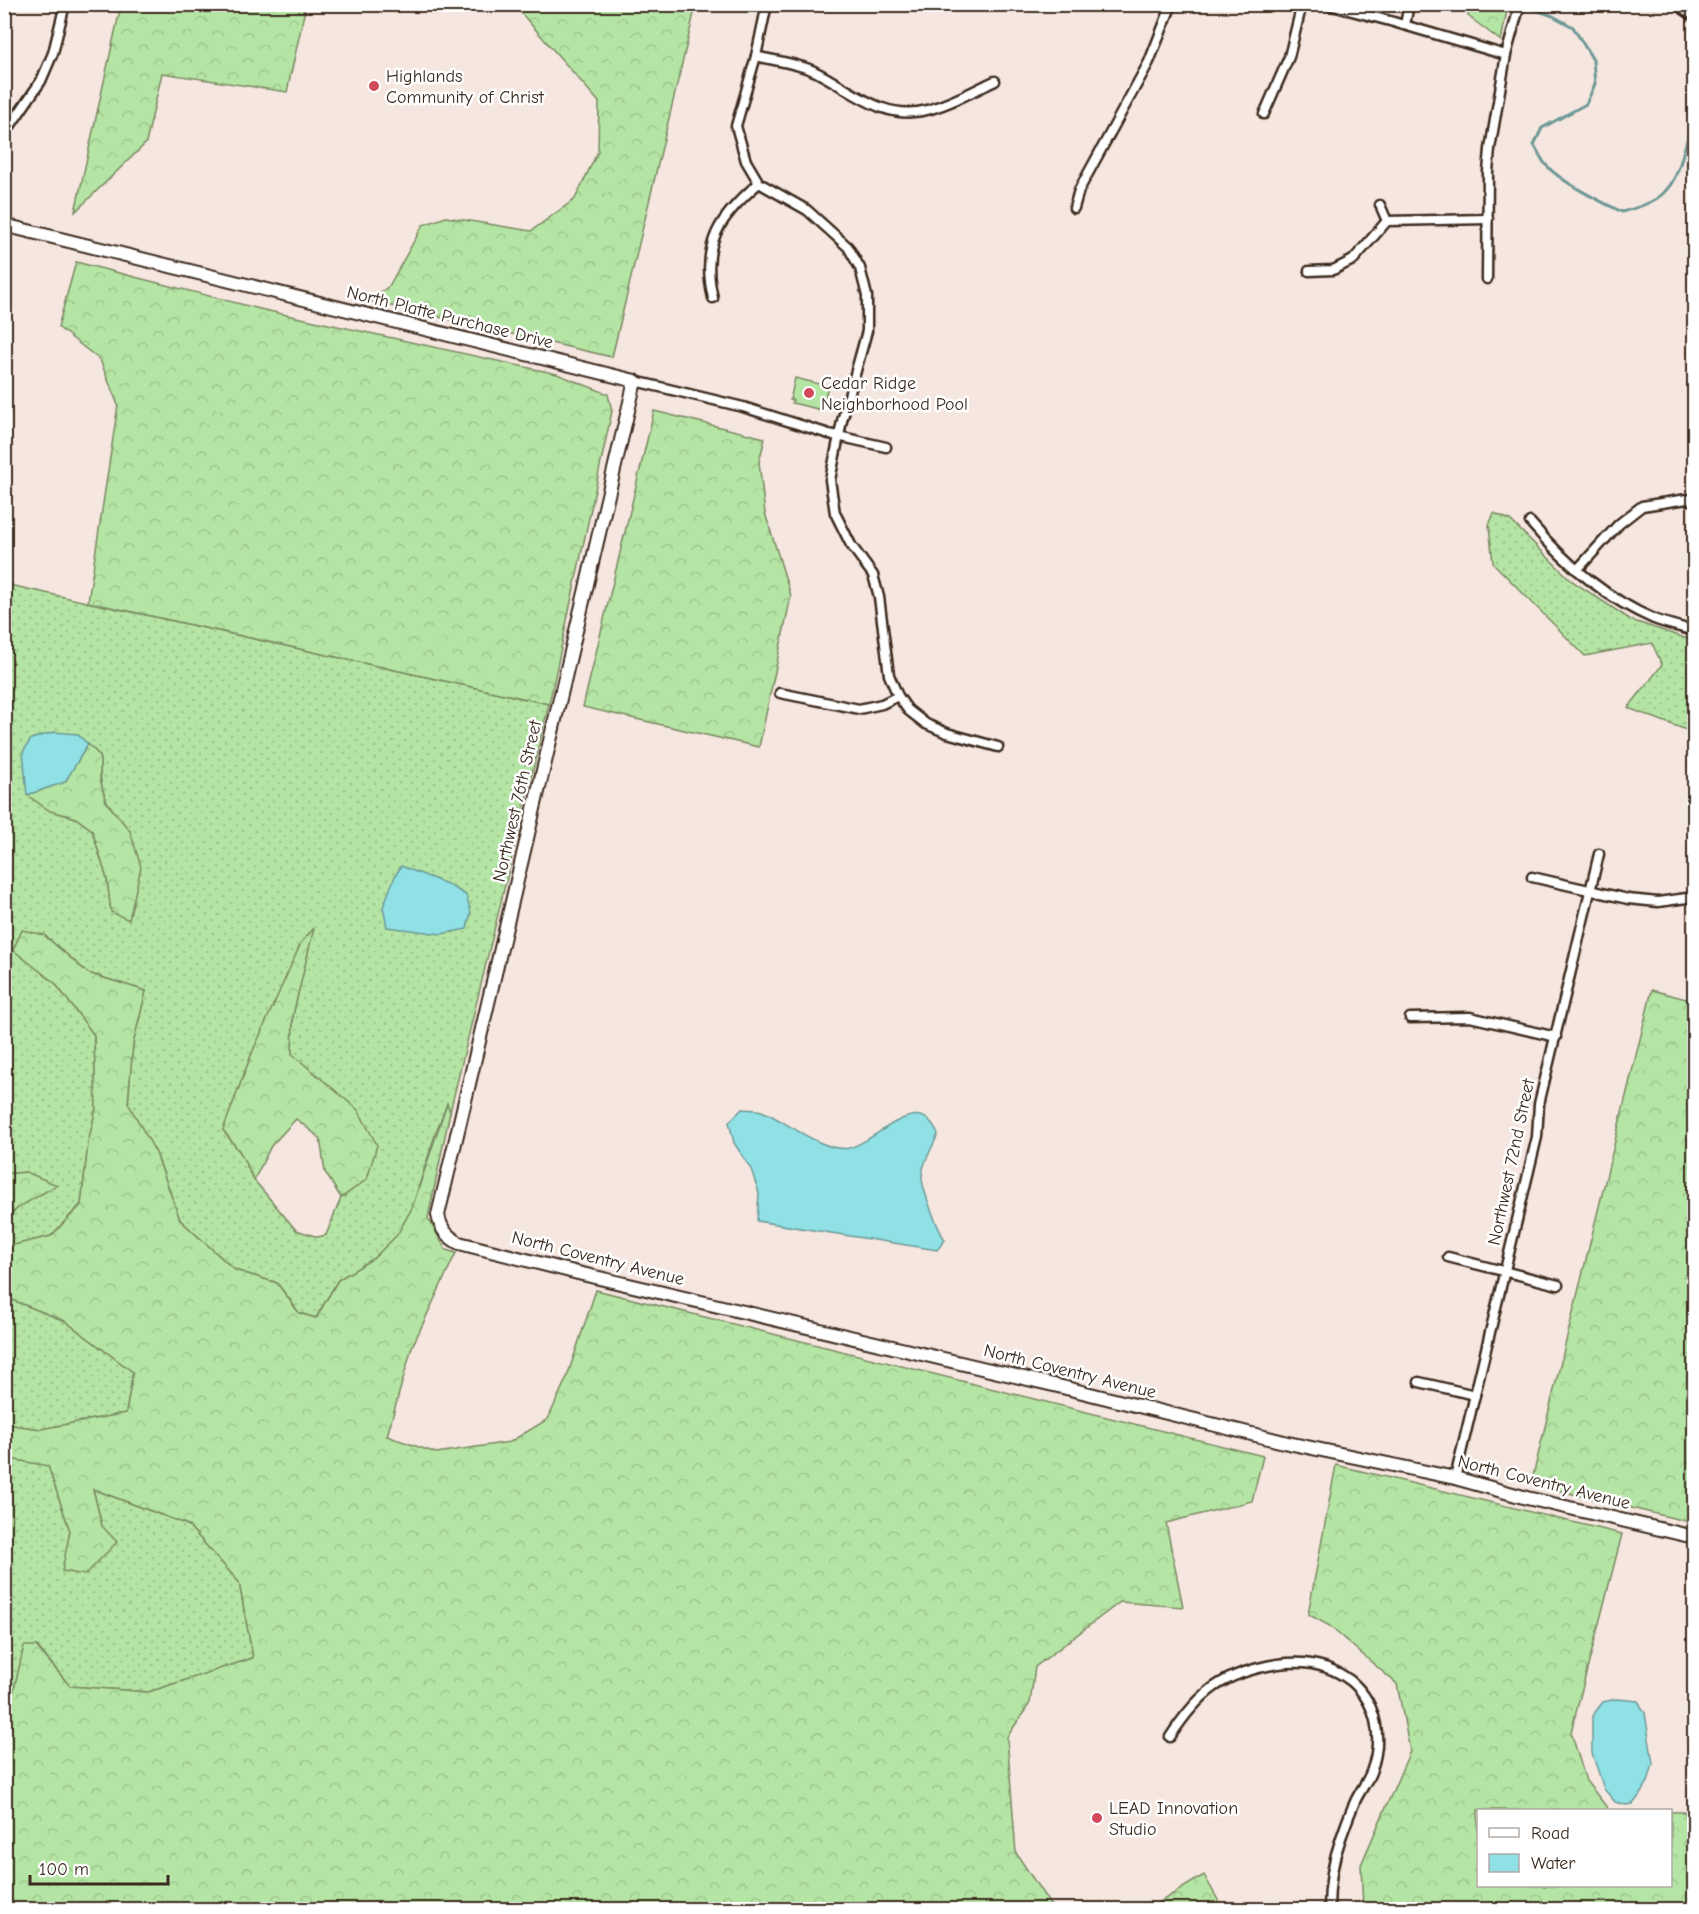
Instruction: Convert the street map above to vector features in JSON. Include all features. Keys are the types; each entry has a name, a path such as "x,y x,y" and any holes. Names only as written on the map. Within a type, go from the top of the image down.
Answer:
{"street":[{"path":"4,135 41,81 53,53 65,4"},
{"path":"767,4 756,56 736,126 746,161 759,183 807,210 849,247 860,268 867,296 867,331 839,436 830,480 835,513 851,545 873,575 879,597 889,675 898,696 908,710 926,724 947,733 998,747"},
{"path":"1074,208 1079,190 1149,62 1172,4"},
{"path":"1264,114 1289,57 1302,4"},
{"path":"1325,4 1506,55"},
{"path":"1404,25 1409,4"},
{"path":"1487,279 1490,149 1506,55 1520,4"},
{"path":"1676,4 1695,16"},
{"path":"756,56 813,71 876,106 905,112 927,110 944,105 994,81"},
{"path":"713,298 709,262 712,238 742,197 759,183"},
{"path":"1380,205 1387,221"},
{"path":"1309,271 1332,270 1353,260 1387,221 1488,219"},
{"name":"North Platte Purchase Drive","path":"4,225 743,407 839,436 886,447"},
{"name":"Northwest 76th Street","path":"442,1230 438,1215 634,381"},
{"path":"1577,570 1619,524 1642,506 1687,499 1695,501"},
{"path":"1530,522 1553,549 1612,596 1654,619 1695,631"},
{"path":"780,693 859,709 882,704 898,696"},
{"name":"Northwest 72nd Street","path":"1455,1478 1537,1137 1539,1104 1599,854"},
{"path":"1532,877 1628,899 1658,902 1695,897"},
{"path":"1410,1018 1470,1017 1556,1037"},
{"name":"North Coventry Avenue","path":"442,1230 459,1243 578,1273 1288,1443 1455,1478 1527,1498 1695,1537"},
{"path":"1448,1257 1558,1285"},
{"path":"1419,1382 1475,1395"},
{"path":"1170,1737 1186,1713 1203,1694 1225,1680 1260,1667 1299,1660 1341,1673 1358,1688 1368,1701 1377,1722 1377,1751 1371,1774 1354,1802 1339,1842 1329,1891 1329,1910"}],"green space":[{"path":"121,5 306,5 287,92 162,73 146,143 75,212"},
{"path":"514,5 696,5 612,357 369,301 389,286 423,225 446,217 531,231 575,199 598,151 599,102"},
{"path":"1468,5 1508,5 1501,41 1468,16"},
{"path":"76,262 264,310 557,374 608,394 612,411 549,704 88,602 118,405 100,360 58,327"},
{"name":"Cedar Ridge Neighborhood Pool","path":"795,378 828,386 822,410 792,403 793,400 790,400"},
{"path":"654,411 765,438 759,462 765,513 791,596 759,747 583,707"},
{"path":"1494,513 1510,520 1572,581 1631,620 1694,641 1694,703 1689,731 1628,708 1662,665 1652,643 1585,656 1493,563 1489,525"},
{"path":"5,584 549,704 450,1112 447,1104 412,1208 397,1236 374,1258 338,1280 316,1318 299,1313 277,1283 235,1270 180,1220 156,1153 128,1104 133,1044 146,991 88,973 44,935 14,950 55,983 94,1035 96,1108 88,1144 81,1204 51,1236 10,1246 5,1237 5,1219 19,1207 26,1172 5,1174","holes":["77,734 100,756 102,790 105,798 130,831 111,912 107,879 92,830 76,818 31,739","313,930 293,1015 292,1054 358,1111 367,1179 341,1198 326,1235 318,1237 296,1230 254,1180 240,1152 223,1130 252,1053"]},
{"path":"88,744 100,756 100,779 106,802 130,831 141,867 129,920 111,912 107,879 92,830 76,818 50,811 27,795 65,782"},
{"path":"314,928 293,1015 292,1054 358,1110 377,1145 367,1179 341,1198 325,1172 320,1138 296,1119 271,1146 254,1180 240,1152 223,1130 252,1053 301,943"},
{"path":"22,930 44,935 88,973 146,991 133,1044 128,1103 156,1153 180,1220 235,1270 277,1283 299,1313 316,1318 338,1280 374,1258 397,1235 412,1208 447,1103 450,1112 428,1218 446,1250 456,1253 412,1347 387,1436 436,1453 510,1442 548,1419 567,1377 596,1290 1263,1456 1252,1501 1166,1523 1183,1607 1120,1602 1035,1667 1030,1703 1007,1737 1016,1853 1053,1909 5,1909 5,1698 12,1698 24,1646 36,1646 70,1686 149,1692 253,1658 239,1582 188,1525 93,1489 102,1526 117,1542 85,1575 62,1571 70,1531 48,1466 5,1458 5,1424 41,1429 126,1413 133,1372 65,1321 5,1297 5,1237 10,1246 51,1236 81,1205 88,1144 96,1108 94,1035 55,983 13,950"},
{"path":"1652,990 1694,1001 1694,1523 1531,1484"},
{"path":"26,1172 57,1185 19,1207 5,1219 5,1174"},
{"path":"5,1297 65,1321 133,1372 126,1413 41,1429 5,1424"},
{"path":"4,1458 48,1465 70,1531 63,1571 102,1526 93,1489 188,1525 239,1582 253,1658 149,1692 70,1686 37,1646 11,1698 5,1698"},
{"path":"1336,1465 1622,1534 1571,1732 1586,1781 1608,1809 1477,1809 1477,1887 1672,1887 1672,1812 1694,1812 1694,1909 1363,1909 1361,1865 1410,1751 1397,1684 1328,1625 1308,1614"},
{"path":"1204,1875 1223,1909 1148,1909"}],"water":[{"path":"54,732 77,734 88,744 65,782 27,795 23,752 31,739"},
{"path":"401,866 447,884 466,895 471,912 467,929 441,934 387,927 383,907"},
{"path":"742,1109 764,1112 817,1141 839,1148 849,1148 860,1144 896,1122 909,1117 920,1116 930,1121 938,1134 925,1162 922,1179 931,1210 945,1240 937,1250 757,1221 759,1193 751,1169 734,1143 729,1122"},
{"path":"1617,1699 1638,1701 1645,1713 1653,1764 1648,1782 1639,1796 1633,1804 1626,1805 1615,1802 1604,1789 1592,1753 1592,1716 1603,1702"}],"waterway":[{"path":"1522,5 1553,16 1573,27 1593,60 1595,84 1586,104 1542,128 1534,145 1553,172 1582,191 1622,212 1641,206 1657,198 1670,186 1694,127"}],"place":[{"name":"Highlands Community of Christ","path":"374,86"},
{"name":"Cedar Ridge Neighborhood Pool","path":"809,393"},
{"name":"LEAD Innovation Studio","path":"1097,1818"}]}
